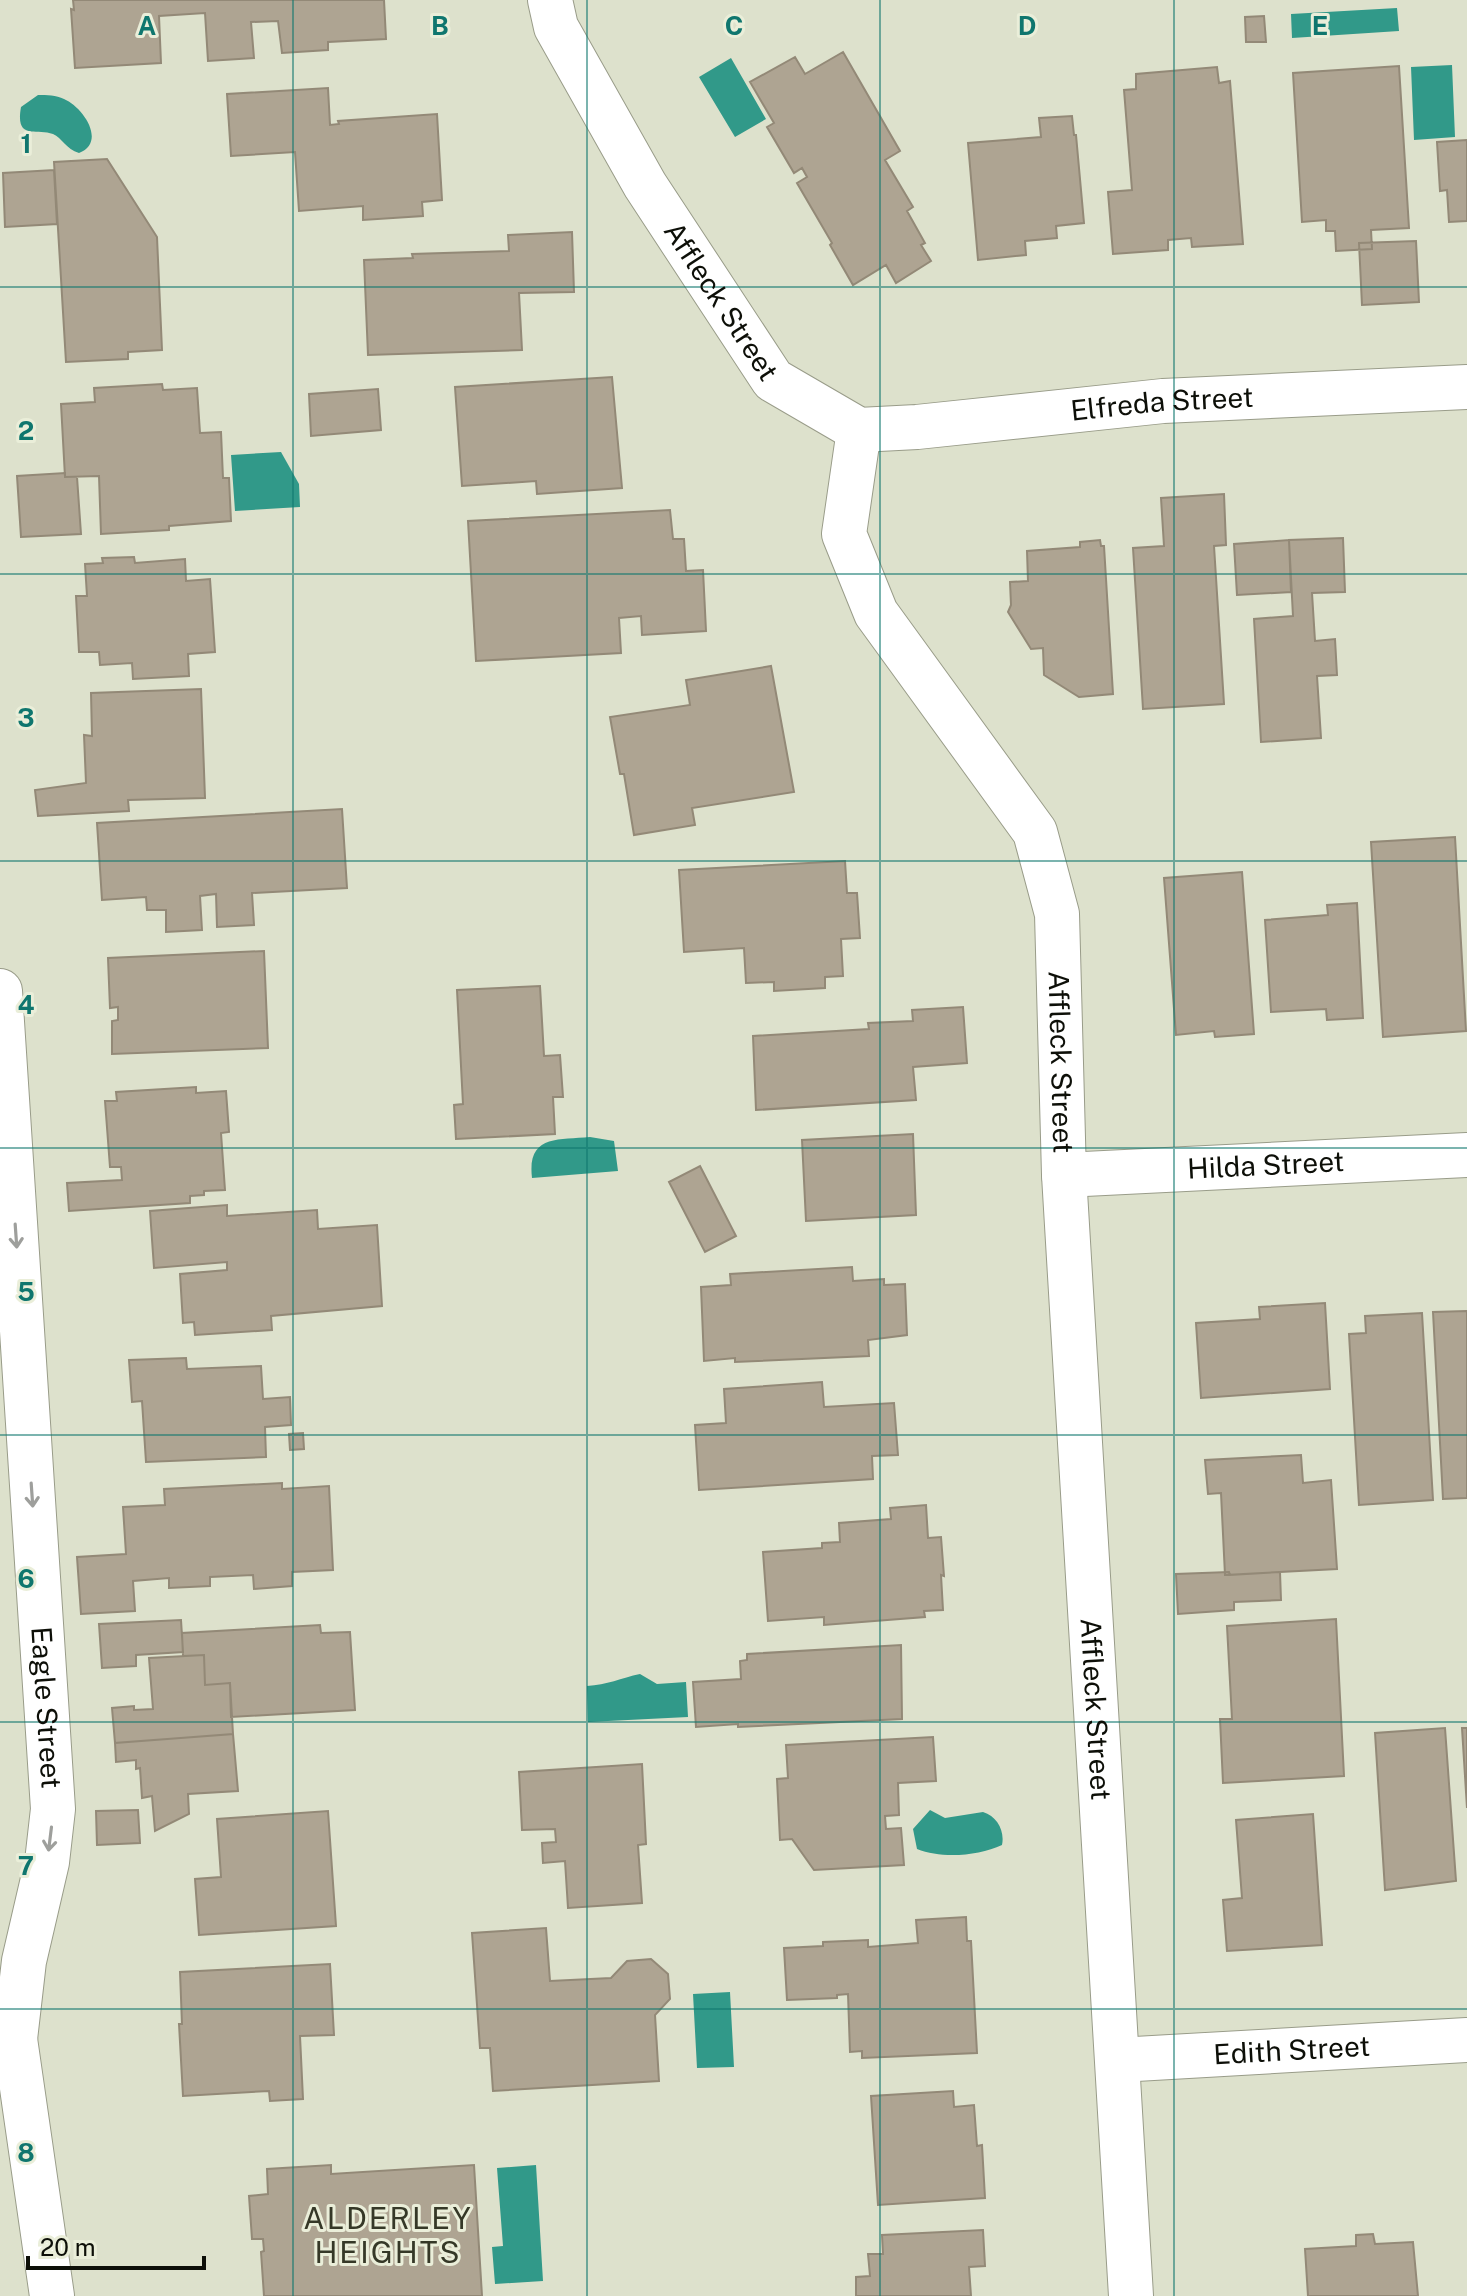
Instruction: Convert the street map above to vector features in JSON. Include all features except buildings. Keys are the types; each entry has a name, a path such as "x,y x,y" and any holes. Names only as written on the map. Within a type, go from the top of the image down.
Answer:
{"street":[{"name":"Affleck Street","path":"550,0 556,27 645,185 773,380 859,430 844,534 876,613 1035,832 1057,914 1064,1175 1131,2296"},
{"name":"Elfreda Street","path":"859,430 917,427 1163,401 1467,387"},
{"name":"Eagle Street","path":"0,991 53,1809 47,1862 22,1973 15,2039"},
{"name":"Hilda Street","path":"1064,1175 1467,1155"},
{"name":"Eagle Street","path":"0,1996 15,2039 52,2296"},
{"name":"Edith Street","path":"1118,2060 1467,2040"}],"water":[{"path":"1397,8 1399,31 1292,38 1291,14"},
{"path":"731,58 766,119 735,137 699,77"},
{"path":"1452,65 1455,137 1414,140 1411,67"},
{"path":"38,95 61,98 78,109 92,133 87,148 79,153 53,134 24,129 20,118 21,107"},
{"path":"281,452 299,484 300,507 235,511 231,455"},
{"path":"590,1137 614,1141 618,1171 532,1178 534,1154 539,1147 556,1140"},
{"path":"640,1674 657,1684 686,1682 688,1717 588,1722 587,1686"},
{"path":"930,1810 945,1818 983,1812 988,1814 999,1825 1002,1845 960,1855 917,1849 913,1829"},
{"path":"730,1992 734,2067 697,2068 693,1994"},
{"path":"536,2165 543,2281 495,2284 492,2247 503,2246 497,2168"}],"district":[{"name":"ALDERLEY HEIGHTS","path":"388,2236"}]}
